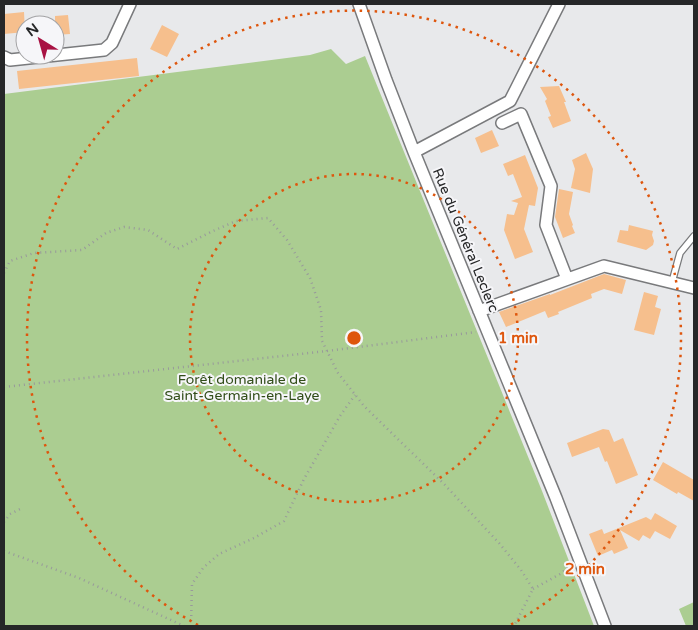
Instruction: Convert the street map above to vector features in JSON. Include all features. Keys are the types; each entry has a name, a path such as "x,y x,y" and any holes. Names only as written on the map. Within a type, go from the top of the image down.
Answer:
{"street":[{"path":"4,57 10,60 104,50 112,43 130,4"},
{"name":"Rue du Général Leclerc","path":"359,4 414,152 552,489 605,626"},
{"path":"414,152 510,101 559,4"},
{"path":"502,124 521,114 525,123 551,186 546,225 567,279"},
{"path":"479,311 604,266 694,288"}],"lane":[{"path":"672,282 680,253 694,236"}],"path":[{"path":"4,273 10,261 34,253 82,250 106,233 124,227 148,230 177,249 236,221 268,218 287,240 310,278 321,310 322,341 338,372 364,406 444,484 493,536 522,570 533,589"},
{"path":"4,386 327,351 487,331"},
{"path":"191,626 192,584 203,568 219,554 254,538 284,521 304,479 340,416 356,395"},
{"path":"4,522 10,514 20,509"},
{"path":"4,551 79,578 184,626"},
{"path":"514,626 533,589 562,574 578,557"}],"green space":[{"name":"Forêt domaniale de Saint-Germain-en-Laye","path":"331,49 346,64 365,56 542,491 594,626 4,626 4,94 310,55"},
{"path":"694,602 694,626 686,626 679,609"}],"building":[{"path":"24,12 24,15 15,15 15,33 4,34 4,14"},
{"path":"65,15 68,15 70,34 65,34"},
{"path":"162,25 179,34 167,57 150,49"},
{"path":"137,58 139,76 19,89 17,71"},
{"path":"559,86 571,121 553,128 548,117 551,116 545,101 547,99 540,87"},
{"path":"492,130 499,146 481,153 475,138"},
{"path":"586,153 593,169 590,193 571,188 575,169 572,160"},
{"path":"525,155 538,188 535,206 529,205 524,229 533,252 515,259 504,230 507,214 514,215 518,203 511,201 522,197 513,174 508,176 503,164"},
{"path":"559,189 573,192 569,214 575,233 563,238 555,217"},
{"path":"629,225 653,231 653,245 646,250 617,242 620,230 628,231"},
{"path":"604,274 626,280 622,294 604,289 591,294 592,298 558,312 559,314 548,318 545,311 506,327 499,312 550,295"},
{"path":"644,292 658,296 655,307 661,309 654,335 634,330"},
{"path":"603,429 609,430 614,442 623,438 638,475 616,484 599,447 572,457 567,443"},
{"path":"663,462 694,480 694,501 678,492 677,494 653,480"},
{"path":"655,513 677,526 670,539 655,531 650,539 643,535 639,541 620,530 628,548 614,554 612,550 598,556 589,534 602,529 604,534 646,517 651,520"}]}
